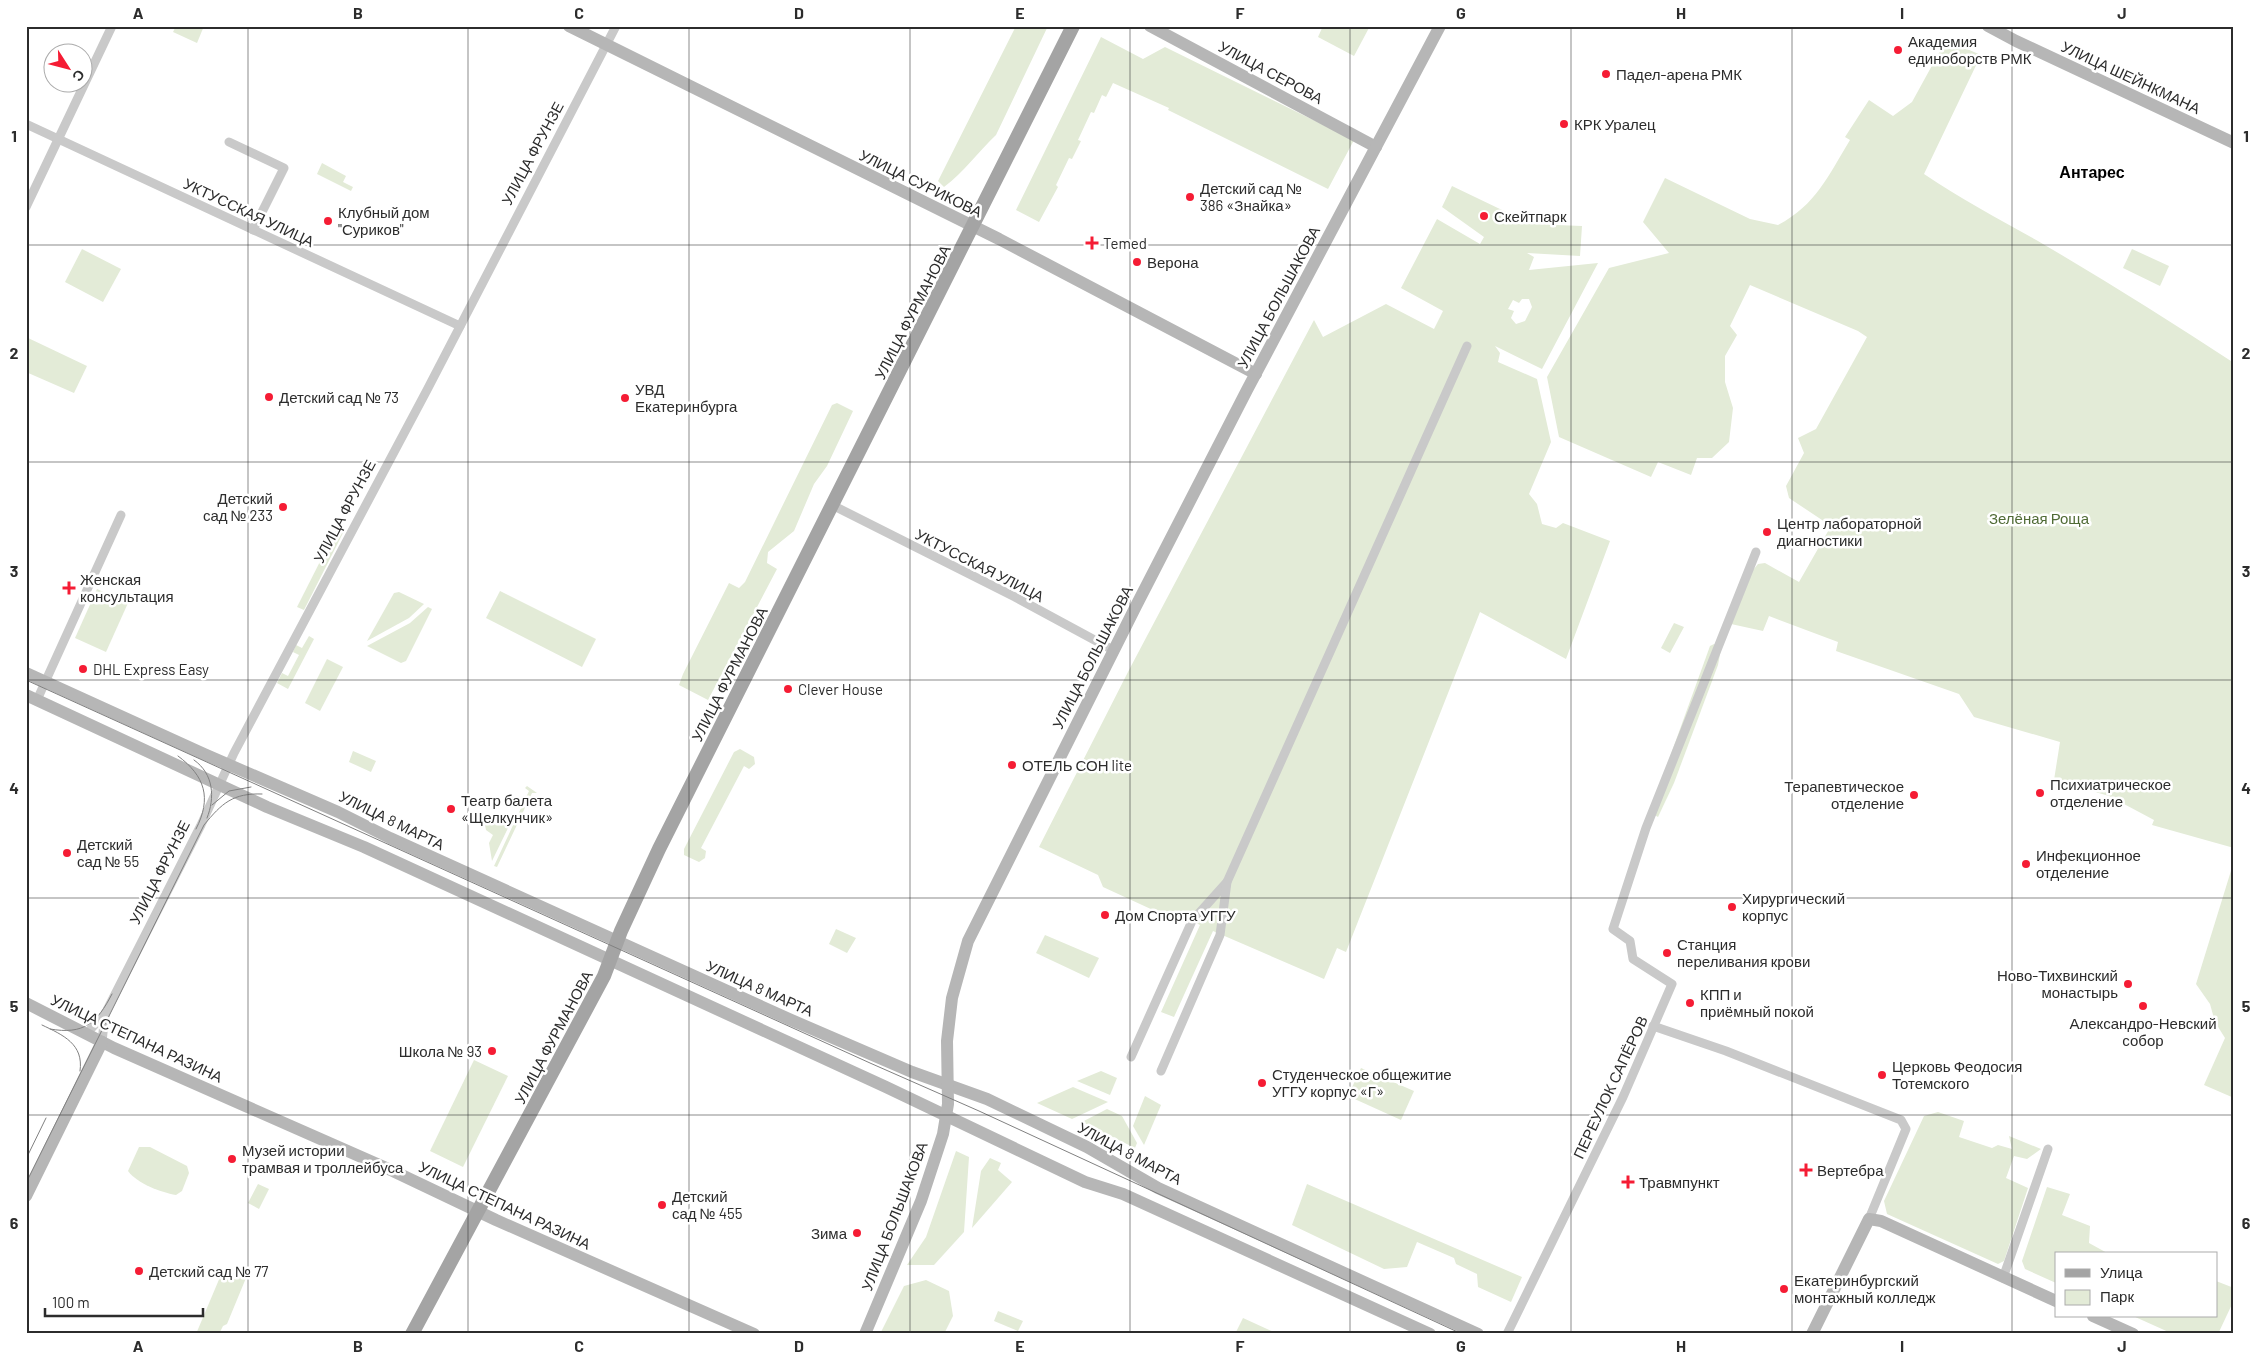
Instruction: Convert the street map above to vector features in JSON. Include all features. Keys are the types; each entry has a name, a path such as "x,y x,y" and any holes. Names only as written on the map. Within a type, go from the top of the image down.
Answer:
{"main road":[{"name":"УЛИЦА ФУРМАНОВА","path":"412,1334 563,1055 610,962 617,942 659,849 834,506 1073,26"}],"street":[{"path":"26,207 112,26"},
{"name":"УЛИЦА СУРИКОВА","path":"569,26 973,227 1256,374"},
{"name":"УЛИЦА ФРУНЗЕ","path":"87,1033 105,1014 229,765 616,26"},
{"name":"УЛИЦА СЕРОВА","path":"1150,26 1376,147"},
{"name":"УЛИЦА БОЛЬШАКОВА","path":"865,1334 921,1201 935,1161 947,1116 947,1040 952,998 968,941 1113,650 1440,26"},
{"name":"УЛИЦА ШЕЙНКМАНА","path":"1988,26 2016,42 2234,142"},
{"name":"УКТУССКАЯ УЛИЦА","path":"26,124 460,326"},
{"path":"229,142 284,168 253,230"},
{"path":"1161,1071 1220,935 1227,882 1467,346"},
{"name":"УКТУССКАЯ УЛИЦА","path":"834,506 1014,597 1113,650"},
{"path":"122,515 45,681 32,697 220,785 364,847 947,1116 1085,1182 1123,1194 1430,1334"},
{"name":"ПЕРЕУЛОК САПЁРОВ","path":"1507,1334 1623,1097 1672,984 1633,959 1630,941 1613,929 1646,828 1756,552"},
{"name":"УЛИЦА 8 МАРТА","path":"26,673 338,812 357,823 789,1019 912,1072 987,1099 1087,1147 1158,1188 1478,1334"},
{"path":"1131,1057 1192,921 1227,882"},
{"name":"УЛИЦА СТЕПАНА РАЗИНА","path":"26,1003 102,1042 754,1334"},
{"name":"УЛИЦА ФРУНЗЕ","path":"26,1196 102,1042 105,1014"},
{"path":"1653,1026 1726,1051 1898,1118 1904,1123 1906,1129 1869,1219 1812,1334"},
{"path":"2003,1278 2048,1149"},
{"path":"1869,1219 1881,1221 2055,1301"},
{"path":"2097,1318 2133,1334"}],"green space":[{"path":"176,26 204,26 197,43 173,32"},
{"path":"1016,26 1048,26 996,135 944,187 938,181"},
{"path":"1323,26 1370,26 1354,56 1318,37"},
{"path":"1101,37 1143,59 1165,47 1354,140 1328,189 1168,110 1169,108 1113,83 1106,97 1102,95 1094,113 1091,112 1078,140 1081,141 1072,159 1069,158 1056,185 1058,187 1039,222 1016,210"},
{"name":"Зелёная Роща","path":"1946,40 1981,55 1924,174 1968,202 2091,273 2234,363 2234,848 2152,825 2154,820 2109,796 2054,780 2060,742 1974,717 1959,694 1836,651 1838,642 1769,616 1763,631 1731,624 1753,570 1758,564 1765,563 1799,582 1831,526 1789,498 1786,486 1804,453 1798,438 1816,429 1867,337 1858,331 1750,285 1730,326 1737,335 1725,356 1725,382 1733,408 1729,442 1712,458 1697,458 1691,475 1658,462 1651,477 1559,437 1547,377 1609,268 1669,253 1643,222 1665,178 1750,219 1778,225 1791,217 1812,199 1828,177 1850,140 1845,137 1869,100 1893,116 1912,102"},
{"path":"322,163 346,176 343,182 353,187 351,191 317,174"},
{"path":"1452,186 1531,224 1582,226 1580,256 1527,253 1534,257 1529,270 1598,263 1542,369 1495,346 1500,353 1498,362 1537,379 1551,442 1529,494 1537,504 1542,524 1556,528 1563,523 1610,541 1566,659 1480,612 1346,952 1337,948 1324,979 1213,931 1174,1017 1161,1012 1200,925 1183,916 1179,922 1103,887 1098,875 1039,847 1129,670 1314,320 1323,337 1386,304 1434,329 1443,311 1401,288 1437,219 1480,244 1484,237 1442,207","holes":["1522,299 1529,299 1532,307 1525,321 1516,324 1511,318 1514,311 1508,309 1513,300 1519,303"]},
{"path":"82,249 121,269 103,302 65,282"},
{"path":"2132,249 2169,266 2160,286 2123,268"},
{"path":"26,337 87,366 74,393 26,372"},
{"path":"837,403 853,411 827,466 814,484 794,531 768,552 767,563 777,569 708,700 679,685 683,674 729,583 739,588 745,582 832,405"},
{"path":"337,528 344,531 304,610 297,607"},
{"path":"97,589 128,603 106,652 75,638"},
{"path":"500,591 596,639 582,667 486,618"},
{"path":"399,592 424,604 409,618 367,641 394,593"},
{"path":"428,607 432,609 406,661 401,663 367,646 410,623"},
{"path":"1674,623 1684,627 1670,653 1661,648"},
{"path":"309,636 314,639 288,689 277,683 282,673 288,676 299,655 293,652 296,645 302,648"},
{"path":"1714,644 1721,649 1718,665 1674,783 1658,817 1650,812 1710,646"},
{"path":"327,659 343,667 320,711 305,703"},
{"path":"740,749 754,757 755,764 749,769 744,766 701,848 706,851 705,858 699,862 684,855 684,849 734,752"},
{"path":"353,751 376,761 371,772 349,762"},
{"path":"527,786 537,793 532,793 497,867 494,866 529,791 525,788"},
{"path":"483,815 509,826 492,861 489,843 493,835 486,830"},
{"path":"2234,861 2234,1098 2204,1085 2225,1038 2215,1022 2210,1004 2196,984"},
{"path":"836,929 856,938 847,953 829,944"},
{"path":"1045,935 1099,958 1089,978 1036,953"},
{"path":"474,1060 508,1076 463,1167 430,1151"},
{"path":"1361,1068 1414,1091 1401,1120 1348,1096"},
{"path":"1101,1071 1117,1078 1110,1095 1077,1081"},
{"path":"1073,1087 1108,1102 1072,1119 1037,1103"},
{"path":"1145,1096 1161,1105 1144,1145 1133,1126"},
{"path":"1107,1109 1122,1116 1137,1143 1135,1148 1082,1122"},
{"path":"1938,1112 1964,1121 1959,1137 1992,1148 1998,1145 2012,1149 2009,1136 2041,1149 2027,1159 2014,1156 2006,1178 2028,1188 2004,1261 1998,1264 1887,1214 1884,1201 1924,1116"},
{"path":"139,1147 150,1147 187,1166 189,1173 182,1191 176,1195 163,1192 143,1184 132,1176 128,1171"},
{"path":"956,1151 969,1157 964,1232 934,1265 907,1265 926,1237"},
{"path":"990,1158 1001,1163 998,1170 1012,1182 972,1228 981,1171"},
{"path":"258,1184 269,1189 259,1209 248,1203"},
{"path":"1307,1184 1522,1277 1511,1302 1478,1287 1477,1274 1456,1264 1454,1258 1417,1242 1407,1267 1384,1269 1292,1225"},
{"path":"2047,1187 2070,1194 2062,1215 2090,1226 2089,1243 2105,1252 2055,1252 2055,1283 2025,1269 2022,1261"},
{"path":"223,1270 246,1278 227,1324 223,1326 219,1334 196,1334"},
{"path":"926,1280 949,1291 953,1316 944,1334 880,1334 904,1286"},
{"path":"2218,1282 2234,1288 2234,1300 2218,1334 2173,1334 2137,1318 2218,1318"},
{"path":"998,1311 1023,1321 1018,1331 994,1321"},
{"path":"1243,1318 1278,1334 1235,1334"}],"tram line":[{"path":"26,680 979,1111 1462,1334"},
{"path":"178,756 194,771 203,788 204,807 196,829"},
{"path":"194,760 206,772 211,787 212,795 207,818"},
{"path":"212,805 229,791 251,787"},
{"path":"26,1183 204,825 229,801 243,795 262,794"},
{"path":"50,1029 72,1030 88,1025 101,1013 112,994"},
{"path":"42,1025 64,1037 75,1047 79,1054 80,1071"},
{"path":"26,1159 46,1118"}],"place":[{"name":"Академия единоборств РМК","path":"1898,50"},
{"name":"Падел-арена РМК","path":"1606,74"},
{"name":"КРК Уралец","path":"1564,124"},
{"name":"Детский сад № 386 «Знайка»","path":"1190,197"},
{"name":"Скейтпарк","path":"1484,216"},
{"name":"Клубный дом \"Суриков\"","path":"328,221"},
{"name":"Temed","path":"1092,243"},
{"name":"Верона","path":"1137,262"},
{"name":"Детский сад № 73","path":"269,397"},
{"name":"УВД Екатеринбурга","path":"625,398"},
{"name":"Детский сад № 233","path":"283,507"},
{"name":"Центр лабораторной диагностики","path":"1767,532"},
{"name":"Женская консультация","path":"69,588"},
{"name":"DHL Express Easy","path":"83,669"},
{"name":"Clever House","path":"788,689"},
{"name":"ОТЕЛЬ СОН lite","path":"1012,765"},
{"name":"Психиатрическое отделение","path":"2040,793"},
{"name":"Терапевтическое отделение","path":"1914,795"},
{"name":"Театр балета «Щелкунчик»","path":"451,809"},
{"name":"Детский сад № 55","path":"67,853"},
{"name":"Инфекционное отделение","path":"2026,864"},
{"name":"Хирургический корпус","path":"1732,907"},
{"name":"Дом Спорта УГГУ","path":"1105,915"},
{"name":"Станция переливания крови","path":"1667,953"},
{"name":"Ново-Тихвинский монастырь","path":"2128,984"},
{"name":"КПП и приёмный покой","path":"1690,1003"},
{"name":"Александро-Невский собор","path":"2143,1006"},
{"name":"Школа № 93","path":"492,1051"},
{"name":"Церковь Феодосия Тотемского","path":"1882,1075"},
{"name":"Студенческое общежитие УГГУ корпус «Г»","path":"1262,1083"},
{"name":"Музей истории трамвая и троллейбуса","path":"232,1159"},
{"name":"Вертебра","path":"1806,1170"},
{"name":"Травмпункт","path":"1628,1182"},
{"name":"Детский сад № 455","path":"662,1205"},
{"name":"Зима","path":"857,1233"},
{"name":"Детский сад № 77","path":"139,1271"},
{"name":"Екатеринбургский монтажный колледж","path":"1784,1289"}],"district":[{"name":"Антарес","path":"2092,171"}]}
